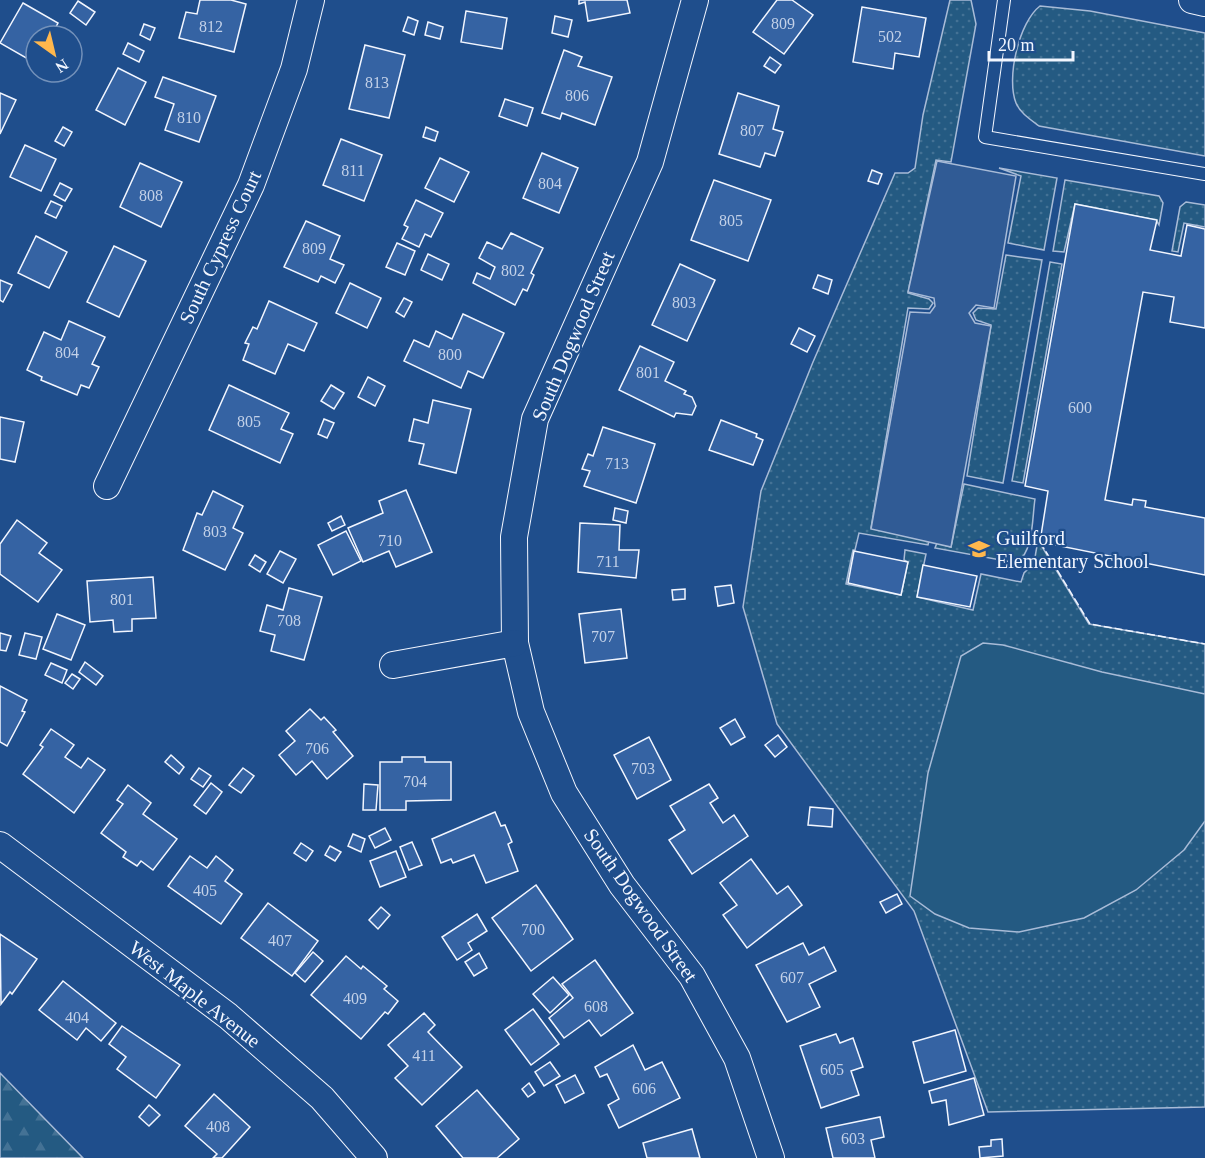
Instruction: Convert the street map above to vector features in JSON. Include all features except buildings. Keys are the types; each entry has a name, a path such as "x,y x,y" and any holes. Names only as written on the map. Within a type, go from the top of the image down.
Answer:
{"street":[{"name":"South Cypress Court","path":"107,486 251,185 294,69 311,0"},
{"name":"South Dogwood Street","path":"695,0 650,162 535,419 514,537 514,643 531,712 564,794 622,885 692,976 737,1058 771,1158"},
{"path":"1192,0 1205,3"},
{"path":"393,665 514,643"},
{"name":"West Maple Avenue","path":"0,845 228,1016 322,1098 375,1158"}],"lane":[{"path":"1004,0 984,137 1205,174"}],"green space":[{"path":"950,0 971,0 976,24 951,162 936,160 908,293 929,299 933,303 929,309 908,308 871,528 929,541 928,545 859,533 846,584 901,595 908,562 904,560 905,550 926,554 917,597 973,610 981,574 1021,582 1024,573 1034,563 1038,540 1089,624 1205,644 1205,1107 988,1112 914,911 777,724 743,607 761,491 813,362 895,173 908,173 915,168 923,115"},
{"path":"1040,6 1090,11 1205,33 1205,156 1039,126 1026,116 1018,107 1013,92 1014,66 1016,51 1026,24"},
{"path":"999,168 1057,178 1044,250 1008,243 1021,176"},
{"path":"1065,180 1159,196 1163,203 1159,225 1156,220 1075,204 1064,252 1053,251"},
{"path":"1186,202 1205,205 1205,227 1184,223 1178,252 1172,251 1180,207"},
{"path":"1006,255 1042,260 1003,483 967,476 991,325 976,320 973,313 978,308 996,309"},
{"path":"1050,262 1062,264 1023,483 1012,481"},
{"path":"964,484 1035,499 1027,550 1017,563 935,548 937,543 951,547"},
{"path":"983,643 1003,645 1102,672 1205,694 1205,821 1184,850 1136,890 1084,918 1019,932 969,928 935,914 910,896 928,773 961,656"},
{"path":"0,1073 83,1158 0,1158"}],"shaded area":[{"path":"937,161 1016,176 994,308 976,305 969,313 975,323 991,326 951,547 871,529 910,312 930,313 935,306 934,298 908,292"}],"fence":[{"path":"1040,542 1090,624 1205,644"}],"place":[{"name":"Guilford Elementary School","path":"979,549"}]}
